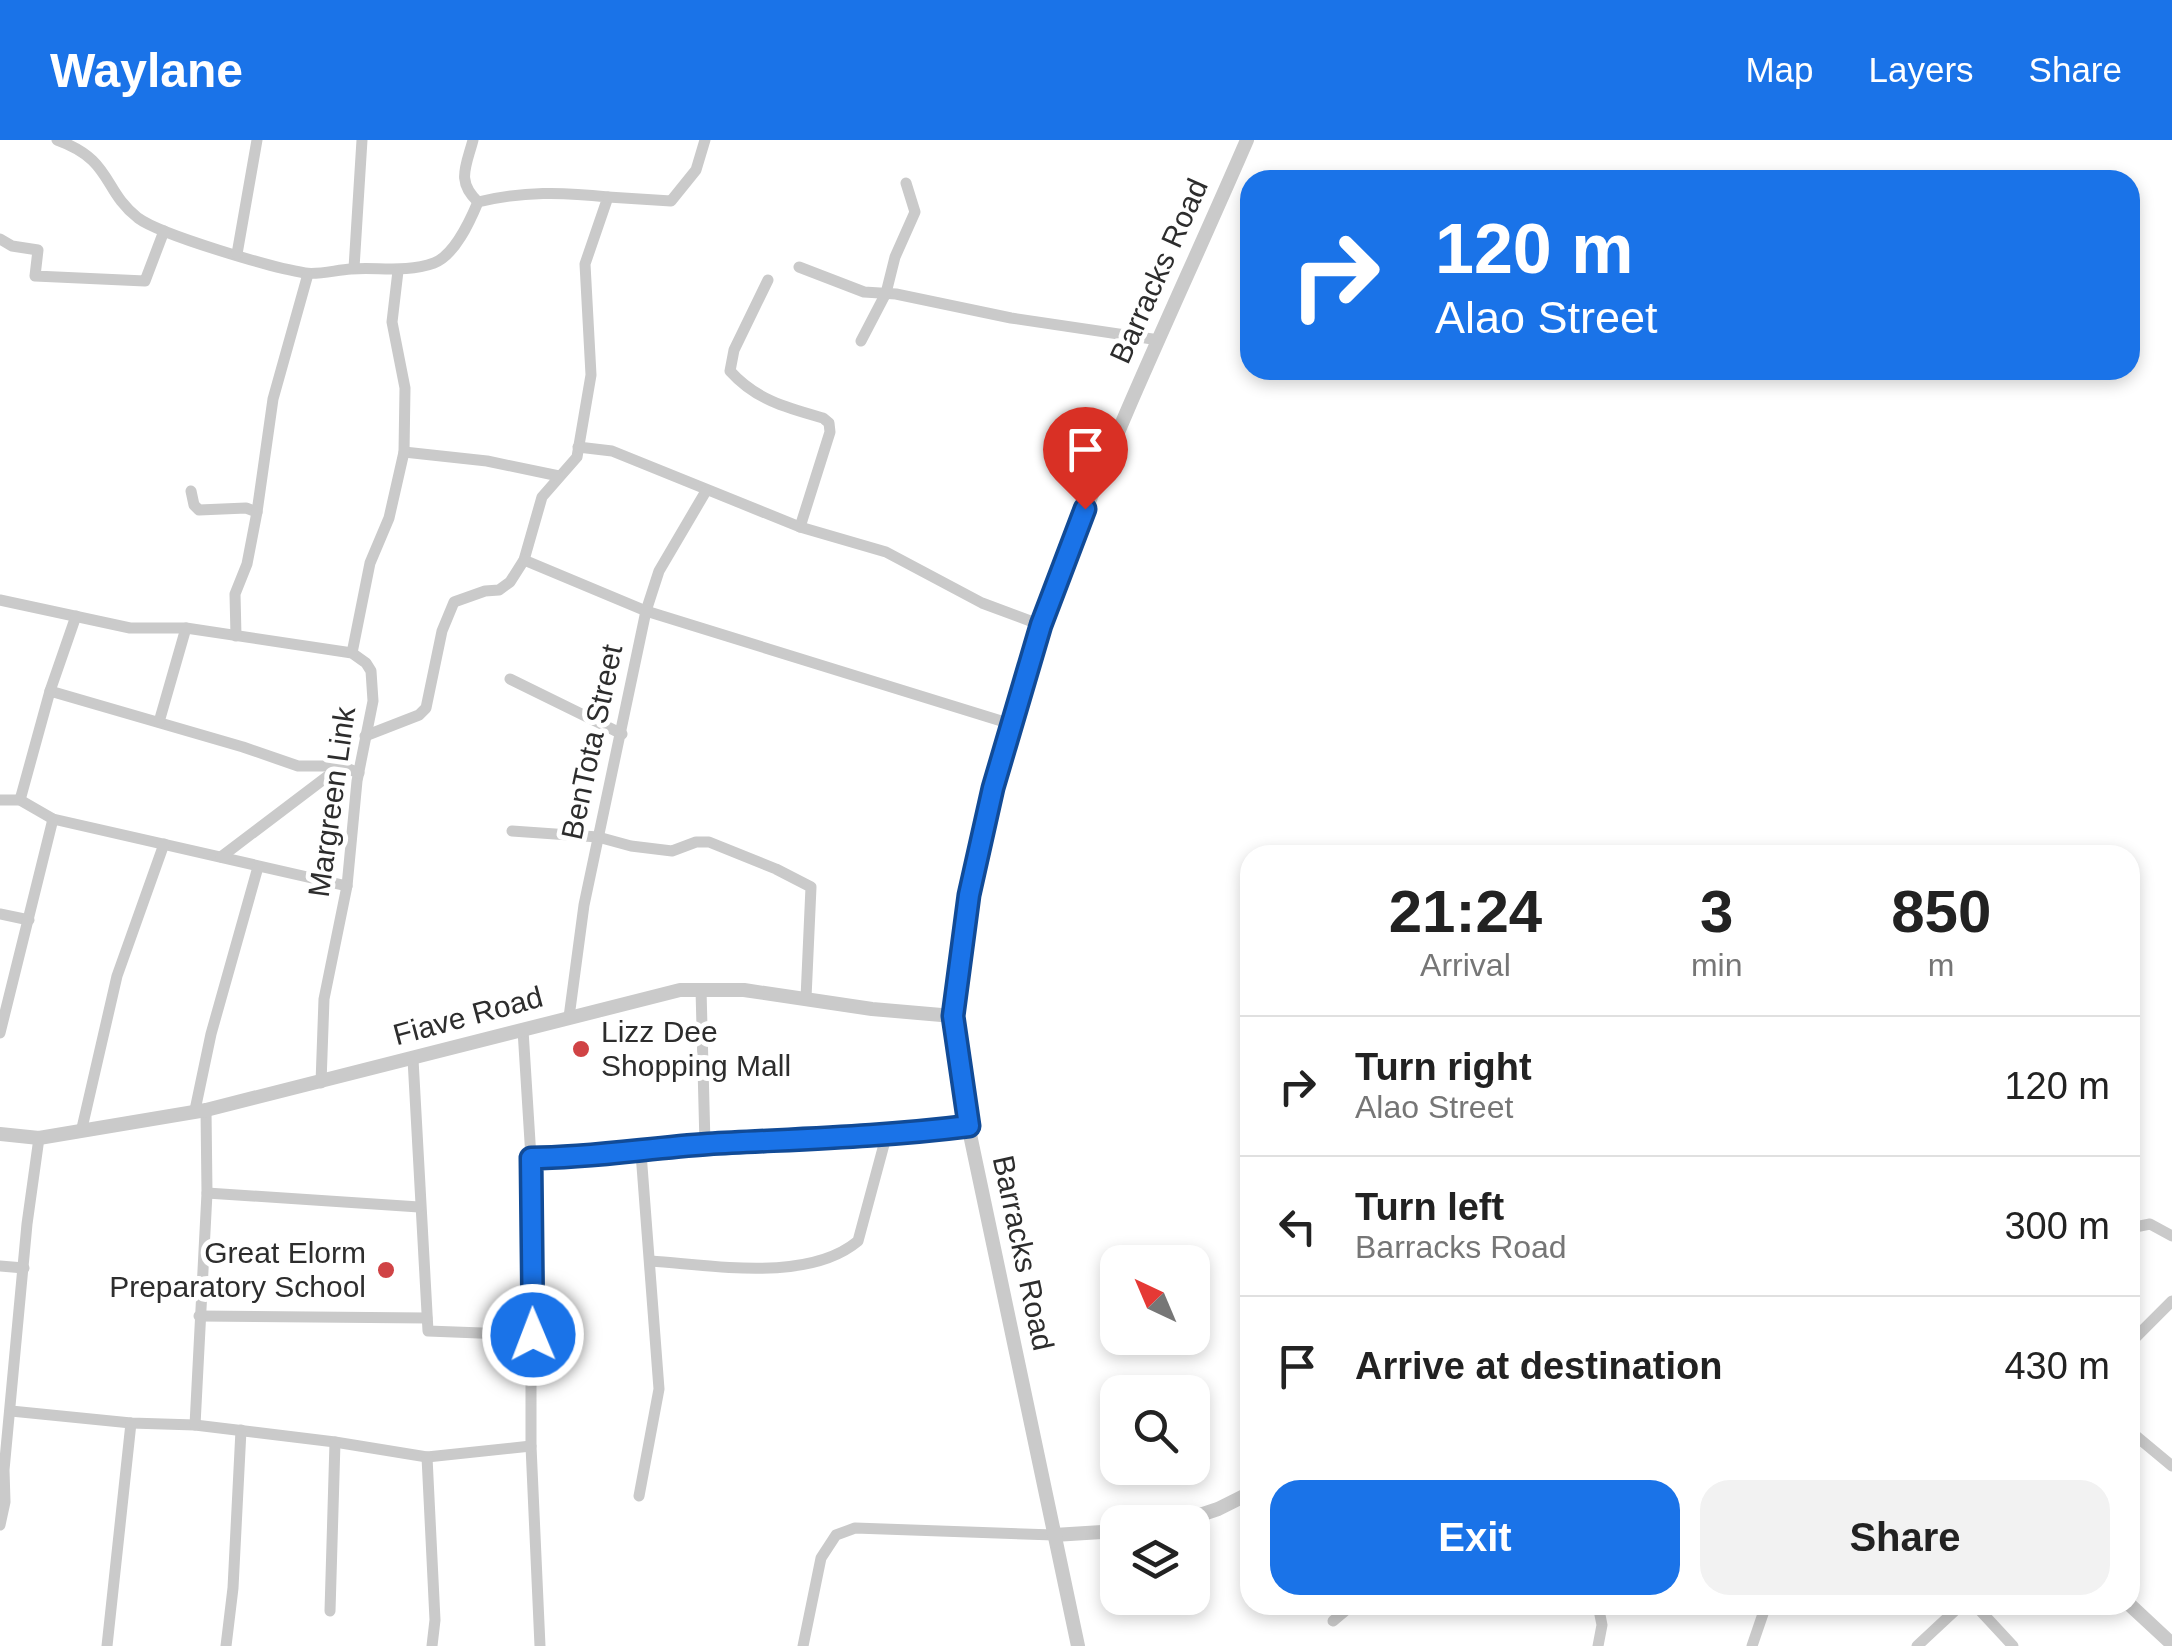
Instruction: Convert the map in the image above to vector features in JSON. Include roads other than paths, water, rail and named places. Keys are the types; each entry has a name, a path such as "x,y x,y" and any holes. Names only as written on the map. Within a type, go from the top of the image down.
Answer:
{"street":[{"path":"58,140 80,148 104,170 125,205 139,219 164,231 308,274 354,268 398,271 438,262 466,229 478,202"},
{"path":"236,254 257,140"},
{"path":"354,268 362,140"},
{"path":"473,140 463,179 466,191 478,202"},
{"path":"478,202 511,194 563,192 671,200 696,170 705,140"},
{"name":"Barracks Road","path":"1078,1646 969,1126 953,1016 969,895 985,818 1041,625 1074,535 1248,140"},
{"path":"861,341 886,294 895,257 915,212 906,184"},
{"path":"365,736 419,715 426,708 442,631 454,602 498,590 510,582 524,560 542,498 578,457 592,375 585,264 608,197"},
{"path":"0,238 12,246 38,250 35,276 145,281 164,231"},
{"path":"799,268 864,292 1158,340"},
{"path":"0,600 130,628 186,628 352,653 370,563 389,518 404,452 405,388 392,322 398,271"},
{"path":"236,636 235,594 247,564 273,399 308,274"},
{"path":"768,280 734,350 730,371 764,400 824,418 828,423 830,432 800,527"},
{"path":"578,447 612,451 800,527 886,552 992,607 1041,625"},
{"path":"404,452 487,461 559,476"},
{"path":"190,491 199,510 246,508 257,512"},
{"name":"BenTota Street","path":"568,1018 584,904 646,611 659,572 706,491"},
{"path":"524,560 646,611 1011,724"},
{"path":"20,800 76,616"},
{"path":"159,722 186,628"},
{"name":"Margreen Link","path":"320,1083 324,999 346,886 358,773 373,683 366,663 352,653"},
{"path":"510,679 622,734"},
{"path":"50,692 298,766 341,766 358,773"},
{"path":"222,857 341,766"},
{"path":"0,800 20,800 53,819 346,886"},
{"path":"0,1034 53,819"},
{"path":"512,831 598,838 672,852 696,842 709,842 811,888 806,998"},
{"path":"82,1128 118,976 164,844"},
{"path":"195,1425 207,1193 200,1110 210,1034 258,867"},
{"path":"0,914 30,920"},
{"path":"700,989 705,1144"},
{"name":"Fiave Road","path":"0,1134 39,1138 200,1110 413,1060 680,990 744,990 872,1009 953,1016"},
{"path":"523,1030 531,1158 532,1446 540,1646"},
{"path":"413,1060 428,1331 533,1335"},
{"path":"531,1158 641,1153 705,1144 886,1137 969,1126"},
{"path":"651,1261 786,1267 829,1258 854,1246 886,1137"},
{"path":"0,1525 6,1502 2,1467 39,1138"},
{"path":"640,1496 660,1389 641,1153"},
{"path":"207,1193 420,1206"},
{"path":"2140,1226 2150,1224 2172,1236"},
{"path":"0,1266 24,1268"},
{"path":"2140,1333 2172,1301"},
{"path":"199,1316 427,1318"},
{"path":"10,1411 241,1430 428,1457 532,1446"},
{"path":"107,1646 131,1423"},
{"path":"226,1646 241,1430"},
{"path":"2140,1438 2170,1460"},
{"path":"330,1610 335,1442"},
{"path":"428,1457 435,1620 432,1646"},
{"path":"1210,1512 1240,1498"},
{"path":"803,1646 821,1558 836,1536 855,1528 1054,1535 1100,1531"},
{"path":"2140,1613 2169,1636"},
{"path":"1332,1621 1340,1615"},
{"path":"1598,1646 1600,1615"},
{"path":"1752,1646 1763,1615"},
{"path":"1916,1646 1948,1615"},
{"path":"1984,1615 2014,1646"}],"place":[{"name":"Lizz Dee Shopping Mall","path":"581,1049"},
{"name":"Great Elorm Preparatory School","path":"386,1270"}]}
